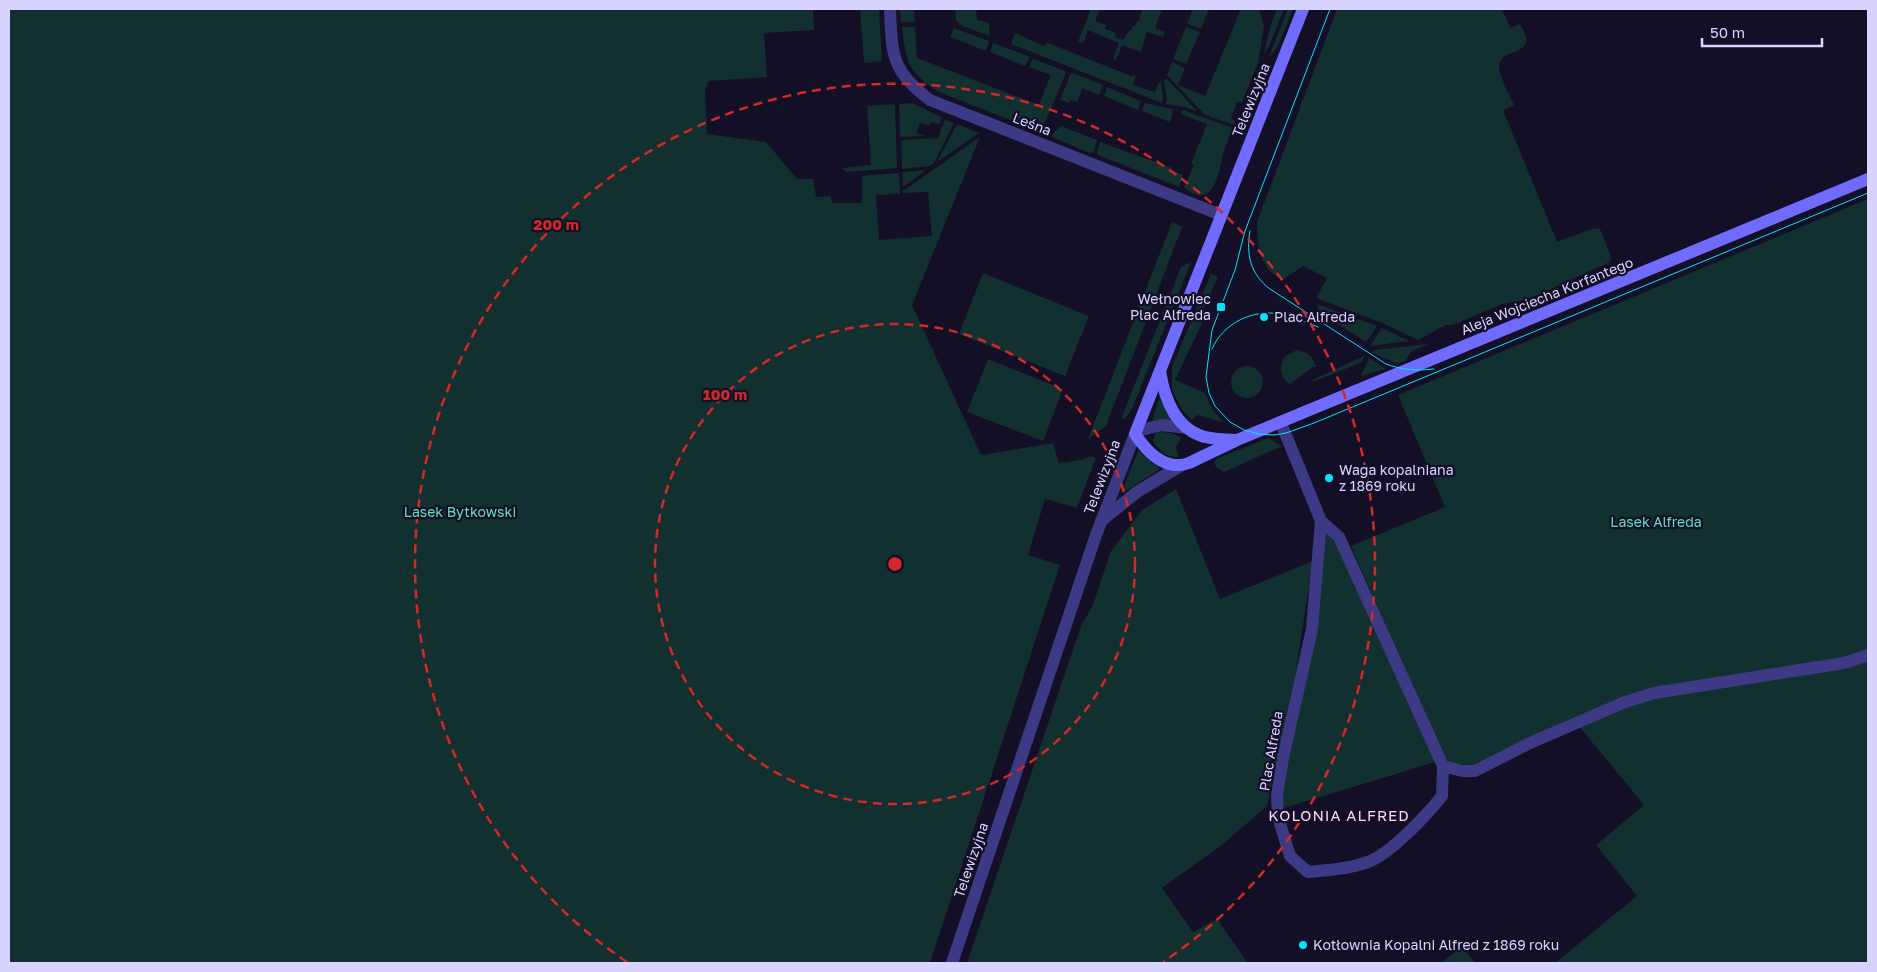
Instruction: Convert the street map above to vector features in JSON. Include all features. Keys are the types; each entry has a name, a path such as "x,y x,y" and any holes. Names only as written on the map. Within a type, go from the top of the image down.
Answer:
{"main road":[{"name":"Telewizyjna","path":"1136,432 1303,9"},
{"name":"Aleja Wojciecha Korfantego","path":"1182,465 1237,440 1868,179"},
{"path":"1160,371 1167,401 1186,428"},
{"name":"Aleja Wojciecha Korfantego","path":"1186,428 1205,437 1237,440"},
{"path":"1136,432 1145,448 1154,456 1164,462 1182,465"}],"street":[{"name":"Leśna","path":"890,9 894,54 900,72 912,87 930,100 1221,215"},
{"name":"Plac Alfreda","path":"1281,423 1322,521 1339,537 1443,766 1442,796 1389,849 1370,861 1345,869 1308,872 1290,856 1278,817 1277,795 1283,758 1312,629 1322,521"},
{"name":"Aleja Wojciecha Korfantego","path":"1136,432 1162,425 1186,428"},
{"name":"Telewizyjna","path":"952,963 1101,521 1136,432"},
{"name":"Aleja Wojciecha Korfantego","path":"1101,521 1137,492 1182,465"},
{"path":"1443,766 1462,772 1475,771 1530,743 1625,702 1654,693 1844,663 1868,656"}],"green space":[{"name":"Lasek Bytkowski","path":"9,9 813,9 814,30 764,33 767,77 709,81 705,90 707,134 766,142 797,179 813,179 816,197 831,196 832,203 862,203 862,176 899,173 900,194 876,195 879,240 932,236 928,192 903,193 903,191 980,137 912,305 981,455 1053,443 1059,463 1081,460 1091,456 1096,458 1077,508 1045,499 1028,555 1060,565 930,963 9,963"},
{"path":"860,9 879,9 882,61 864,63"},
{"path":"900,9 914,9 915,22 901,22"},
{"path":"955,9 976,9 977,20 989,23 990,36 962,26 956,21"},
{"path":"1091,9 1100,9 1095,21 1106,25 1105,29 1116,33 1115,37 1123,40 1137,21 1139,21 1142,9 1162,9 1155,28 1165,32 1163,37 1147,32 1141,52 1122,45 1116,60 1113,59 1119,43 1088,30 1083,43 1078,42"},
{"path":"1193,9 1209,9 1201,29 1187,24"},
{"path":"1241,9 1259,9 1264,26 1258,63 1242,102 1237,102 1231,118 1235,121 1234,125 1205,115 1167,75 1172,62 1185,68 1178,85 1205,96"},
{"path":"1277,9 1284,9 1264,54 1270,27"},
{"path":"1288,9 1293,9 1278,46 1268,59"},
{"path":"1337,9 1502,9 1510,28 1520,24 1526,39 1523,48 1505,56 1499,64 1502,79 1514,105 1503,110 1557,242 1594,228 1600,229 1611,256 1610,262 1529,299 1502,304 1453,325 1446,325 1418,340 1382,323 1316,298 1327,278 1303,266 1282,280 1274,275 1268,269 1261,255 1257,222"},
{"path":"902,27 915,27 917,58 1039,105 1051,75 1029,67 1032,60 1034,59 1065,71 1041,132 939,92 921,79 910,65 907,57"},
{"path":"1186,27 1200,32 1186,64 1173,59"},
{"path":"954,28 989,41 986,51 950,37"},
{"path":"1015,33 1044,46 1048,43 1131,76 1136,75 1133,85 1155,92 1159,82 1161,82 1162,103 1011,44"},
{"path":"993,43 1028,56 1029,58 1025,66 990,52"},
{"path":"1073,73 1103,85 1099,95 1082,88 1077,102 1071,100 1069,103 1060,100 1070,75"},
{"path":"1166,78 1197,111 1166,104 1164,81"},
{"path":"1107,87 1141,101 1138,110 1104,96"},
{"path":"912,103 941,117 940,124 931,122 930,125 920,123 916,133 926,136 900,137 899,105"},
{"path":"1145,103 1172,109 1170,122 1142,111"},
{"path":"893,104 895,106 897,168 846,172 842,168 871,165 867,106"},
{"path":"1183,110 1233,128 1213,188 1208,193 1201,195 1194,194 1184,187 1194,165 1191,164 1207,124 1183,115 1181,113"},
{"path":"945,120 954,123 934,163 930,166 902,169 901,140 938,138"},
{"path":"957,124 979,133 937,162"},
{"path":"1061,126 1097,140 1094,151 1090,153 1052,137"},
{"path":"1100,142 1172,168 1172,170 1183,175 1179,187 1098,155"},
{"path":"926,170 903,187 902,172"},
{"name":"Lasek Alfreda","path":"1868,199 1868,963 1555,963 1637,896 1596,845 1644,805 1573,719 1480,766 1450,763 1442,755 1351,546 1445,507 1398,395"},
{"path":"1172,222 1182,227 1106,426 1088,439"},
{"path":"1191,262 1132,409 1126,418 1121,419 1181,267"},
{"path":"983,273 1089,316 1065,376 959,334"},
{"path":"1211,274 1218,277 1200,316 1204,319 1175,380 1205,393 1212,409 1223,422 1197,415 1192,420 1182,410 1172,390 1172,367"},
{"path":"1317,304 1377,326 1366,342 1319,312"},
{"path":"1382,328 1409,341 1370,346"},
{"path":"1429,344 1412,351 1405,361 1398,364 1373,353 1374,350"},
{"path":"1297,350 1310,355 1316,367 1313,367 1290,384 1282,374 1282,363 1285,356"},
{"path":"1364,356 1362,362 1313,382 1312,380"},
{"path":"1369,358 1386,369 1361,376"},
{"path":"988,359 1063,389 1043,441 967,412"},
{"path":"1247,366 1253,367 1258,371 1262,376 1262,388 1258,393 1253,397 1247,398 1241,397 1236,393 1232,388 1231,382 1232,376 1236,371 1241,367"},
{"path":"1160,399 1172,420 1152,421"},
{"path":"1161,432 1181,437 1176,448 1179,457 1166,455 1157,447 1153,440 1156,433"},
{"path":"1268,438 1282,446 1224,472 1216,467 1214,462 1216,459"},
{"path":"1138,451 1160,469 1121,494"},
{"path":"1176,489 1220,599 1313,561 1295,677 1267,806 1222,845 1162,888 1193,932 1217,919 1248,963 967,963 1081,626 1093,605 1111,551 1142,510"},
{"path":"1326,533 1338,545 1435,762 1284,808 1282,795"},
{"path":"1462,947 1475,963 1441,963"}],"tram line":[{"path":"1330,9 1245,231 1235,270 1212,330 1206,377 1209,393 1215,406 1230,422 1244,430 1274,435 1286,433 1314,423 1868,193"},
{"path":"1250,231 1249,256 1251,263 1258,277 1270,289 1386,364 1410,370 1434,369"},
{"path":"1212,349 1223,332 1231,325 1250,316 1270,313 1280,314 1318,327"}],"place":[{"name":"Wełnowiec Plac Alfreda","path":"1221,307"},
{"name":"Plac Alfreda","path":"1264,317"},
{"name":"Waga kopalniana z 1869 roku","path":"1329,478"},
{"name":"Kotłownia Kopalni Alfred z 1869 roku","path":"1303,945"}],"district":[{"name":"KOLONIA ALFRED","path":"1339,816"}]}
